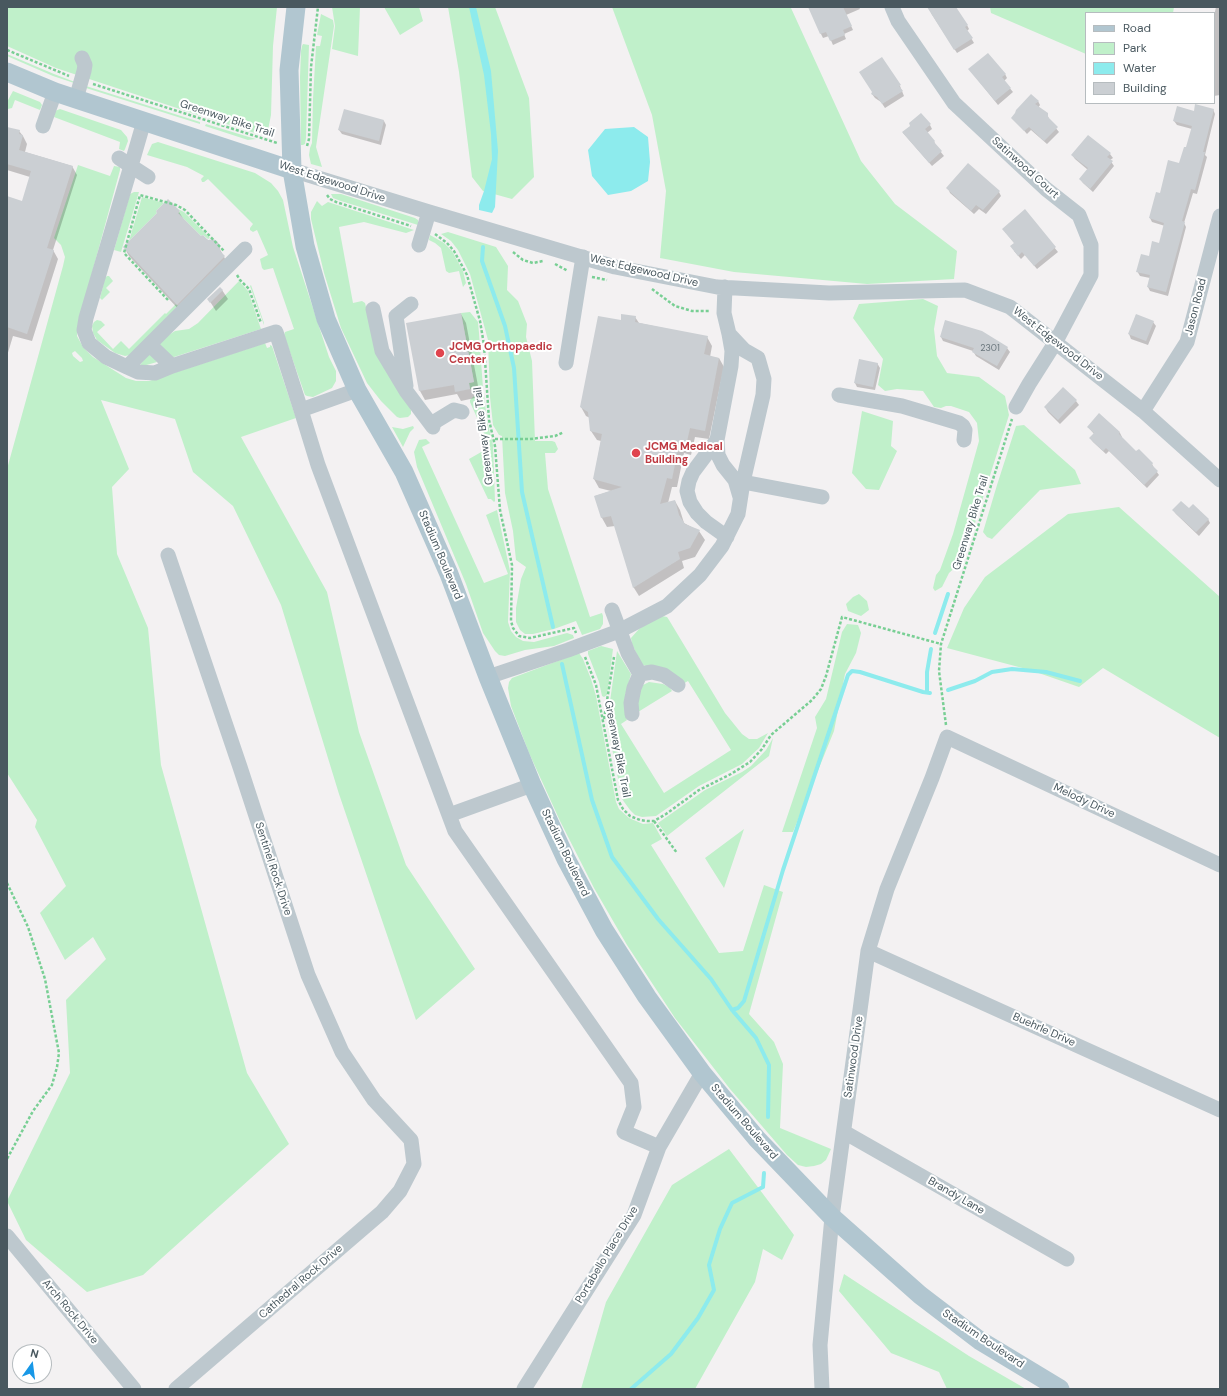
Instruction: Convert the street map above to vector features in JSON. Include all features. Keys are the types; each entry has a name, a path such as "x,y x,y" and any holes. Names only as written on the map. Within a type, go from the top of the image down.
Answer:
{"main road":[{"name":"Stadium Boulevard","path":"296,7 289,70 292,170 307,253 326,319 357,390 404,472 450,574 488,677 532,785 566,859 604,930 647,997 702,1073 757,1139 832,1217 926,1299 980,1340 1060,1389"},
{"name":"West Edgewood Drive","path":"8,76 292,170"}],"street":[{"name":"Satinwood Court","path":"892,7 898,21 954,103 1046,189 1079,215 1091,245 1091,275 1055,343"},
{"path":"76,99 84,65 82,58"},
{"path":"43,126 55,92"},
{"path":"144,121 125,162 86,318 84,330 89,343 106,357 127,367 138,372 155,373 276,332 318,465 455,831 631,1083 634,1107 624,1132 659,1147"},
{"path":"125,162 148,177"},
{"name":"West Edgewood Drive","path":"292,170 615,267 717,287 829,293 965,290 1010,307 1144,411 1220,480"},
{"path":"419,244 429,212"},
{"name":"Jason Road","path":"1144,411 1187,342 1214,264 1220,216"},
{"path":"127,367 245,249"},
{"path":"566,363 583,257"},
{"path":"725,287 724,313 732,351 731,366 717,440 718,455 723,465 735,480 740,500"},
{"path":"406,391 396,316 410,304"},
{"path":"373,309 382,351 406,391 432,426 454,410 462,412"},
{"path":"488,677 619,631 668,605 700,575 722,546 738,514 743,482 763,395 764,379 764,358 744,350 729,334"},
{"path":"1016,408 1029,384 1055,343"},
{"path":"150,345 172,366"},
{"path":"301,410 357,390"},
{"path":"839,395 902,406 937,423 959,423 965,430 964,440"},
{"path":"717,440 693,472 687,491 690,502 697,513 706,522 727,537"},
{"path":"743,482 822,497"},
{"name":"Sentinel Rock Drive","path":"168,555 240,767 308,975 342,1052 374,1100 411,1140 414,1164"},
{"path":"612,610 628,653 640,674"},
{"path":"640,674 652,672 664,675 678,685"},
{"path":"632,714 631,703 634,688 640,674"},
{"name":"Melody Drive","path":"947,737 1220,865"},
{"name":"Satinwood Drive","path":"822,1389 820,1345 832,1217 868,951 887,889 947,737"},
{"path":"449,815 532,785"},
{"name":"Buehrle Drive","path":"868,951 1220,1110"},
{"name":"Portabello Place Drive","path":"524,1389 634,1215 659,1147 702,1073"},
{"name":"Brandy Lane","path":"844,1132 1067,1259"},
{"name":"Cathedral Rock Drive","path":"176,1389 382,1212 400,1191 414,1164"},
{"name":"Arch Rock Drive","path":"7,1236 134,1389"}],"path":[{"name":"Greenway Bike Trail","path":"7,50 48,68 81,80 306,152 309,139 311,67 318,7"},
{"path":"168,300 124,253 140,194 169,203 185,210 223,249 240,280 249,289 265,336"},
{"name":"Greenway Bike Trail","path":"431,232 447,243 454,251 467,275 480,322 484,345 490,420 495,439 500,510 512,565 511,621 513,628 519,636 530,638 574,628 577,635"},
{"name":"Greenway Bike Trail","path":"947,737 939,671 941,644 1016,408"},
{"path":"495,439 530,439 555,436 564,432"},
{"path":"676,853 654,821 699,790 750,762 762,749 771,735 812,700 821,690 842,617 941,644"},
{"path":"604,722 614,655"},
{"name":"Greenway Bike Trail","path":"585,656 596,685 618,800 623,809 630,816 640,820 654,821"},
{"path":"7,884 28,927 45,979 59,1053 58,1067 52,1085 33,1111 7,1159"}],"green space":[{"path":"7,7 277,7 273,46 271,115 268,130 265,135 258,134 208,118 209,114 202,112 201,116 56,68 7,46"},
{"path":"332,7 360,7 358,56 332,49 335,26"},
{"path":"384,7 419,7 423,21 400,35"},
{"path":"448,7 495,7 529,98 534,177 512,199 483,191 472,177 459,72"},
{"path":"612,7 791,8 861,161 895,204 957,251 954,279 867,284 734,272 660,258 666,191 652,115"},
{"path":"990,7 1174,7 1173,12 1085,12 1085,54 991,13"},
{"path":"321,14 333,20 334,26 316,147 322,167 311,164 309,155 312,143 316,46 320,46 322,36 317,35"},
{"path":"303,44 309,45 306,138 305,144 301,145 300,77 301,51"},
{"path":"7,54 75,82 74,83 53,76 7,56"},
{"path":"86,86 200,122 200,124 86,88"},
{"path":"13,91 40,102 42,105 40,110 15,100 12,108 8,109 7,102"},
{"path":"60,109 121,130 127,137 128,141 124,151 119,149 120,142 54,117 55,111"},
{"path":"206,124 256,139 248,140 205,126"},
{"path":"158,142 255,173 271,183 278,191 283,200 293,247 329,357 336,371 336,381 332,388 313,397 305,395 284,335 285,332 294,329 273,268 264,270 262,268 260,259 268,255 257,230 253,232 250,230 253,224 208,179 202,182 201,179 204,176 187,167 147,155 152,144"},
{"path":"78,165 110,176 114,166 120,167 79,321 77,336 83,347 93,357 126,378 136,381 149,381 265,343 267,348 270,347 270,345 272,346 296,418 241,437 327,592 359,732 406,865 475,969 416,1020 339,794 281,605 233,506 193,472 175,419 101,400 129,469 112,487 117,554 148,628 161,765 247,1073 289,1144 143,1275 87,1292 26,1240 7,1201 70,1073 66,1000 106,959 93,937 65,960 40,913 66,886 35,827 37,820 7,773 7,469 65,257 61,245 54,238","holes":["75,351 83,361 80,362 73,356 72,353"]},
{"path":"139,192 121,252 114,250 130,194"},
{"path":"331,194 341,194 415,218 418,220 418,225 341,201 333,198"},
{"path":"142,197 164,203 156,211 157,213 129,241"},
{"path":"317,201 322,206 328,202 414,230 406,233 364,222 339,227 353,303 362,301 365,303 367,311 411,410 411,414 408,417 397,417 381,401 367,383 341,328 324,273 311,219 311,212"},
{"path":"176,208 184,212 210,238 208,239 203,235 201,236 178,213 180,211"},
{"path":"448,232 496,247 508,266 507,290 518,301 527,324 526,337 532,361 535,441 555,442 558,449 555,453 545,453 548,489 590,617 602,613 603,624 600,629 582,635 576,621 554,629 533,634 525,634 520,630 516,622 516,608 521,579 526,567 516,560 513,531 505,493 502,436 499,435 493,425 490,397 488,340 470,274 458,250 451,241 441,234"},
{"path":"430,235 444,243 452,251 463,271 466,283 463,287 459,271 449,273 446,271 441,248 429,240"},
{"path":"109,276 113,281 106,288 110,292 102,300 100,298 105,278"},
{"path":"239,281 248,291 261,329 174,357 171,357 161,349 159,343 164,338 175,331 189,329 198,323"},
{"path":"251,285 264,323 264,325 250,286"},
{"path":"923,299 938,306 934,329 937,356 947,373 979,377 1005,396 1009,415 971,536 960,563 949,573 942,587 935,591 933,588 936,575 940,570 953,534 979,441 977,423 969,412 951,406 941,408 934,407 923,391 897,389 885,391 878,385 883,359 853,318 859,304"},
{"path":"176,304 178,306 130,355 125,356 115,353 97,340 93,333 92,326 94,322 97,320 101,321 105,325 97,332 113,349 121,341 129,349"},
{"path":"470,312 478,322 483,388 470,389 469,383 474,382 461,313"},
{"path":"150,352 157,362 143,366 140,365"},
{"path":"484,394 487,421 493,445 494,502 491,499 488,499 469,459 490,447 470,402 474,396"},
{"path":"862,411 893,421 891,446 897,451 879,490 866,489 852,473"},
{"path":"1024,425 1075,470 1081,484 1040,490 992,539 987,537 983,532 1016,426"},
{"path":"413,426 414,428 410,432 403,447 392,427 403,429"},
{"path":"426,439 430,443 422,447 484,583 508,574 486,515 497,510 510,571 508,622 511,631 516,637 523,641 534,642 567,633 573,635 574,638 554,646 525,650 505,656 499,655 495,651 483,633 466,584 417,467 414,452 419,440"},
{"path":"1119,507 1220,597 1220,738 1103,668 1079,687 1030,670 947,648 964,608 985,577 1068,514"},
{"path":"859,594 867,601 869,610 861,616 848,611 846,604 853,597"},
{"path":"662,616 667,617 725,713 742,734 749,739 757,739 768,733 759,748 742,764 699,786 656,816 642,817 635,815 622,799 607,723 617,651 631,674 625,696 625,715 627,720 621,724 664,793 731,750 688,681 683,684 656,668 642,665 632,644 631,638 639,629"},
{"path":"847,624 858,625 861,633 856,653 845,674 834,731 793,832 782,832 817,728 815,717 826,699 842,632"},
{"path":"601,646 613,649 607,695 604,697 602,696 599,682 588,654 588,651"},
{"path":"579,653 591,679 596,696 616,802 619,809 629,818 643,824 653,823 662,839 651,845 719,953 743,951 764,885 783,892 749,1014 774,1042 783,1064 780,1128 831,1149 826,1160 821,1164 806,1167 798,1165 787,1155 730,1089 675,1018 627,945 594,888 560,821 529,753 511,706 508,688 509,682 512,678"},
{"path":"649,682 663,684 669,687 672,691 638,712 637,698 643,685"},
{"path":"773,738 769,756 667,836 658,823 705,790 751,766 766,750"},
{"path":"744,829 724,888 705,858"},
{"path":"729,1149 794,1235 782,1260 763,1249 755,1282 695,1389 581,1389 606,1302 672,1185"},
{"path":"844,1274 969,1356 1026,1389 947,1389 939,1372 891,1353 839,1291"}],"water":[{"path":"469,7 476,7 491,71 498,151 495,207 492,213 479,210 479,205 492,159 491,134 484,75"},
{"path":"634,127 648,137 650,162 648,181 631,191 608,195 592,176 588,150 605,129"}],"building":[{"path":"808,7 843,7 852,26 843,30 845,35 830,41 826,32 820,34"},
{"path":"927,7 956,7 968,25 965,27 973,38 954,50"},
{"path":"988,53 1006,74 1002,77 1011,88 995,101 968,69"},
{"path":"882,57 901,85 899,86 903,91 882,104 877,97 871,94 872,92 859,72"},
{"path":"1031,94 1039,101 1035,104 1048,113 1048,117 1058,127 1044,141 1029,127 1024,131 1011,118 1016,110"},
{"path":"1195,104 1214,109 1195,190 1191,189 1182,221 1185,222 1166,292 1147,287 1150,275 1136,272 1141,254 1149,256 1152,241 1159,243 1164,223 1149,218 1156,192 1160,193 1168,160 1179,163 1184,147 1186,147 1192,126 1173,121 1177,106 1194,111"},
{"path":"344,109 384,120 379,141 338,130"},
{"path":"921,113 931,124 925,129 942,151 929,163 902,132 910,126 909,123"},
{"path":"7,127 20,130 19,134 23,135 19,150 73,166 47,248 54,250 27,334 7,327 7,196 22,201 31,171 7,164"},
{"path":"1088,135 1111,153 1107,157 1113,161 1090,189 1079,179 1088,168 1071,155"},
{"path":"968,163 1000,191 983,210 976,205 971,211 946,188"},
{"path":"168,199 180,211 178,213 201,236 203,235 208,240 213,239 217,241 220,246 220,251 225,256 177,305 123,247 157,213 156,211"},
{"path":"1025,209 1056,247 1034,266 1022,252 1018,256 1010,246 1014,243 1002,229"},
{"path":"220,287 223,290 210,303 207,299"},
{"name":"JCMG Orthopaedic Center","path":"461,313 474,382 469,383 470,389 455,392 454,385 419,391 406,323"},
{"name":"JCMG Medical Building","path":"621,314 636,316 635,322 708,336 704,354 719,358 705,431 690,428 686,446 679,444 672,479 667,478 660,504 675,500 679,515 685,524 700,530 690,548 678,552 680,559 633,588 611,516 601,518 594,496 622,487 593,479 602,434 590,431 588,412 580,407 598,316 621,320"},
{"path":"1136,314 1154,321 1146,341 1128,334"},
{"path":"945,320 982,331 1008,347 997,366 972,352 974,348 940,337"},
{"path":"859,359 878,363 873,387 854,383"},
{"path":"1063,387 1077,400 1058,420 1044,407"},
{"path":"1099,413 1120,432 1119,434 1136,451 1139,449 1153,463 1152,465 1158,471 1144,485 1106,448 1103,451 1089,438 1094,433 1087,427"},
{"path":"1181,501 1189,508 1193,504 1209,519 1196,532 1172,510"}],"waterway":[{"path":"483,247 482,261 505,326 514,368 522,492 553,627"},
{"path":"935,633 948,594"},
{"path":"927,692 927,672 931,649"},
{"path":"562,664 592,800 612,857 658,919 711,979 732,1010 756,1038 769,1065 768,1117"},
{"path":"948,690 975,681 992,672 1012,669 1046,672 1080,681"},
{"path":"732,1010 738,1008 744,1001 783,870 848,675 852,671 860,672 930,693"},
{"path":"631,1389 671,1354 698,1318 714,1290 709,1265 720,1229 732,1203 763,1187 764,1173"}],"place":[{"name":"JCMG Orthopaedic Center","path":"440,353"},
{"name":"JCMG Medical Building","path":"636,453"}]}
